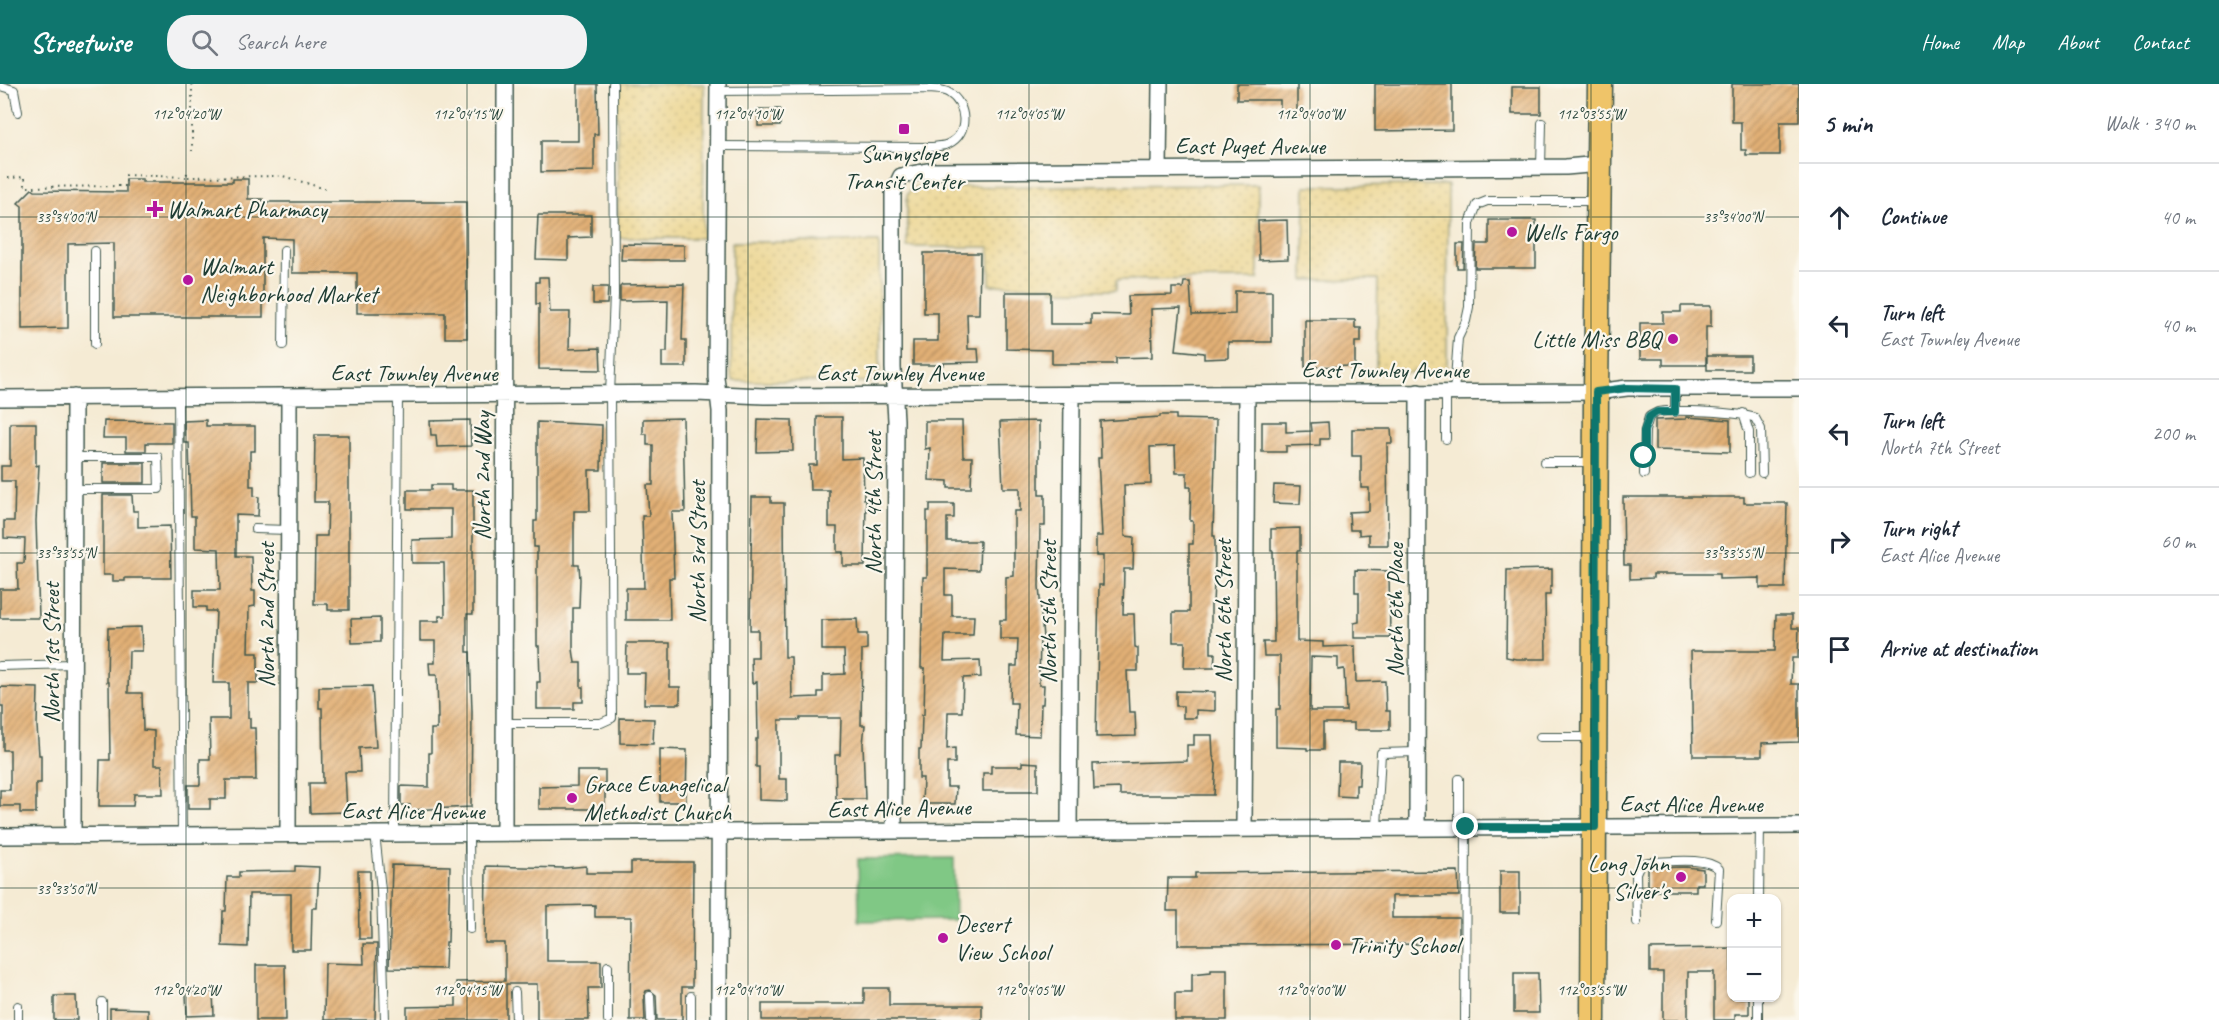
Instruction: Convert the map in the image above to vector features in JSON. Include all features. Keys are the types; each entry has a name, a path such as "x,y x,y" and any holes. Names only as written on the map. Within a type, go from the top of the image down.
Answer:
{"main road":[{"path":"1593,1020 1600,84"}],"street":[{"name":"North 2nd Way","path":"504,832 505,84"},
{"path":"1159,169 1160,84"},
{"name":"North 3rd Street","path":"718,88 716,377 720,411 719,1020"},
{"name":"East Puget Avenue","path":"901,176 927,171 1541,167 1600,164"},
{"name":"North 4th Street","path":"894,831 893,193 901,176"},
{"name":"East Townley Avenue","path":"0,398 696,393 895,396 1450,393 1596,392 1627,388 1799,388"},
{"name":"North 6th Place","path":"1417,827 1418,392"},
{"name":"North 5th Street","path":"1069,829 1071,394"},
{"name":"North 6th Street","path":"1244,828 1247,394"},
{"name":"North 2nd Street","path":"288,834 289,396"},
{"name":"North 1st Street","path":"73,836 74,397"},
{"name":"East Alice Avenue","path":"0,836 1799,826"}],"lane":[{"path":"503,723 601,723 612,718 610,394 614,295 613,84"},
{"path":"0,86 14,90 18,112"},
{"path":"717,146 933,147 948,144 960,133 964,117 959,101 946,91 938,90 718,88"},
{"path":"1541,167 1542,123"},
{"path":"1446,439 1458,338 1466,321 1469,307 1470,223 1477,205 1487,201 1600,201"},
{"path":"283,345 284,250"},
{"path":"95,251 95,344"},
{"path":"1675,389 1675,412"},
{"path":"395,833 398,396"},
{"path":"178,397 182,835"},
{"path":"1644,474 1644,431 1649,417 1657,412 1743,413 1755,418 1761,429 1762,473"},
{"path":"1743,413 1749,432 1749,473"},
{"path":"74,457 158,457 159,489 74,489"},
{"path":"1544,462 1596,462"},
{"path":"255,529 289,530"},
{"path":"0,666 74,664"},
{"path":"1540,737 1595,737"},
{"path":"1377,827 1381,753 1417,752"},
{"path":"1459,779 1462,827 1465,1020"},
{"path":"1759,894 1760,826"},
{"path":"375,833 381,890 385,1020"},
{"path":"469,833 470,929"},
{"path":"1637,922 1636,873 1640,864 1648,862 1703,862 1714,865 1719,870 1716,920"},
{"path":"608,966 608,1020"},
{"path":"515,992 516,1020"},
{"path":"650,996 651,1020"},
{"path":"691,996 691,1020"},
{"path":"102,1002 102,1020"},
{"path":"1758,1002 1758,1020"},
{"path":"18,1006 18,1020"}],"path":[{"path":"192,84 192,151"},
{"path":"186,177 187,173"},
{"path":"8,178 25,177 25,187 126,186 126,175 283,176 329,190"}],"sand":[{"path":"617,84 704,84 703,238 618,238"},
{"path":"1258,185 1258,279 1116,280 1116,290 1052,290 1051,286 990,285 989,247 907,247 907,195 912,188 917,187"},
{"path":"1448,185 1447,372 1376,373 1378,279 1304,280 1305,186"},
{"path":"732,242 879,242 880,371 871,382 734,381 731,376"}],"green space":[{"path":"954,858 955,920 859,921 858,859"}],"building":[{"path":"578,84 597,84 598,134 594,134 594,171 541,172 541,141 578,141"},
{"path":"1237,84 1297,84 1297,112 1280,112 1280,100 1237,100"},
{"path":"1375,84 1452,84 1452,130 1375,131"},
{"path":"1732,84 1799,84 1799,122 1780,122 1780,155 1746,155 1746,150 1741,150 1741,122 1732,122"},
{"path":"1512,87 1541,87 1541,114 1512,114"},
{"path":"758,109 780,109 780,126 758,126"},
{"path":"126,179 142,179 142,182 233,182 233,179 248,179 248,199 263,199 263,202 466,202 467,338 445,338 445,313 357,313 357,273 292,273 292,239 263,238 263,317 114,317 114,243 68,244 68,328 22,329 22,206 18,203 32,189 35,191 126,192"},
{"path":"538,215 591,215 591,237 568,238 568,260 536,259"},
{"path":"1287,220 1288,259 1259,260 1258,221"},
{"name":"Wells Fargo","path":"1489,220 1536,220 1536,268 1475,268 1476,244 1489,244"},
{"path":"622,244 684,245 684,260 621,260"},
{"path":"1457,244 1464,244 1463,268 1457,268"},
{"path":"924,253 980,253 979,314 967,314 968,349 978,349 979,362 913,365 913,341 938,341 938,313 924,313"},
{"path":"539,277 548,277 550,312 570,312 569,349 600,348 601,370 539,369 539,304 536,304 536,282 539,282"},
{"path":"1184,282 1190,282 1192,315 1235,314 1235,291 1272,291 1272,342 1228,342 1228,358 1204,359 1204,353 1176,350 1181,308 1151,309 1152,357 1116,358 1116,364 1052,364 1052,350 1006,349 1006,292 1050,292 1050,324 1091,324 1091,314 1129,315 1128,296 1172,295 1172,288 1183,288"},
{"path":"684,284 682,340 686,340 686,367 662,367 662,352 667,352 668,300 620,301 620,287 622,285"},
{"path":"593,287 608,287 607,304 593,304"},
{"name":"Little Miss BBQ","path":"1681,306 1711,306 1711,327 1706,327 1706,365 1663,365 1663,359 1640,359 1640,323 1663,323 1663,312 1681,312"},
{"path":"1305,320 1355,320 1355,328 1361,328 1361,342 1355,342 1355,366 1305,367"},
{"path":"1707,356 1750,356 1750,370 1707,370"},
{"path":"1160,415 1176,415 1176,419 1216,420 1213,536 1215,536 1215,561 1213,604 1211,604 1211,653 1215,653 1214,668 1184,668 1185,642 1173,642 1173,612 1189,612 1189,544 1193,544 1193,521 1190,521 1191,487 1187,487 1187,473 1176,473 1175,446 1150,447 1151,484 1124,485 1125,536 1134,537 1133,569 1124,569 1123,614 1134,614 1135,647 1138,648 1138,671 1127,671 1129,712 1135,712 1136,736 1096,737 1099,585 1103,585 1103,556 1096,556 1096,536 1102,536 1098,458 1101,458 1100,421 1160,417"},
{"path":"817,417 842,417 842,459 863,458 864,499 866,499 865,566 843,566 843,552 837,552 837,527 829,527 829,490 810,490 809,465 817,465"},
{"path":"1686,417 1730,420 1730,452 1655,450 1655,420 1686,419"},
{"path":"683,418 685,512 672,512 674,578 669,578 670,620 626,620 626,588 644,588 642,516 649,516 647,485 653,485 653,445 647,445 647,434 643,434 643,419"},
{"path":"758,419 792,420 793,451 757,452"},
{"path":"206,420 206,426 255,426 255,451 250,451 250,486 254,486 254,496 259,497 258,516 236,515 236,556 251,556 252,591 255,591 255,606 249,607 248,653 258,653 258,683 248,683 248,718 250,718 250,728 255,728 256,780 226,780 226,799 210,799 210,809 188,809 188,785 200,785 200,759 210,759 209,719 229,719 229,683 213,683 216,611 206,611 206,607 194,607 194,590 220,590 219,549 195,548 195,516 191,516 189,443 184,443 184,421"},
{"path":"470,420 471,446 437,447 436,435 431,435 430,421"},
{"path":"104,421 172,422 172,443 146,443 146,451 126,451 126,438 103,438"},
{"path":"925,421 962,421 963,457 972,457 971,488 948,488 948,481 929,480 930,448 925,449"},
{"path":"1039,421 1039,495 1045,495 1045,526 1040,526 1039,586 1043,638 1040,638 1039,685 1044,685 1040,736 1016,735 1017,703 1010,703 1011,666 1017,666 1018,639 1000,639 1000,620 1006,620 1006,577 1014,576 1014,511 1020,511 1020,488 1003,488 1000,422"},
{"path":"537,422 602,425 601,470 589,470 590,511 574,511 574,565 579,565 580,579 579,608 573,608 573,649 575,663 581,663 583,702 574,702 574,709 537,709 537,682 540,682 539,646 537,646 537,547 534,547 534,521 537,521"},
{"path":"1262,422 1286,422 1286,432 1312,431 1311,423 1328,422 1329,439 1320,439 1320,445 1286,446 1286,452 1262,452"},
{"path":"10,423 36,423 36,466 39,465 36,521 39,618 0,618 0,589 18,589 17,563 24,563 25,539 4,538 4,521 14,521 15,481 1,481 1,466 10,466"},
{"path":"1352,429 1391,429 1392,443 1387,443 1388,545 1369,545 1369,534 1359,535 1359,530 1350,530 1349,512 1369,511 1369,488 1361,488 1361,456 1352,456"},
{"path":"315,435 349,435 349,610 328,610 328,604 314,604 315,536 327,536 328,502 314,502"},
{"path":"103,463 145,463 145,483 103,483"},
{"path":"431,485 451,485 451,490 473,490 473,614 467,614 467,652 470,652 472,711 471,807 410,810 410,805 401,805 401,786 429,787 431,729 437,729 438,718 437,675 430,675 429,663 435,663 435,641 420,641 420,621 439,621 439,616 445,616 444,563 412,563 412,540 451,539 451,509 407,509 407,490 431,490"},
{"path":"1274,485 1301,486 1300,504 1273,503"},
{"path":"103,495 132,495 133,511 138,511 138,527 170,526 171,578 125,578 125,581 113,581 113,575 103,575"},
{"path":"752,497 771,497 771,503 784,503 785,657 791,657 792,698 818,697 818,692 823,692 823,675 845,674 844,650 822,650 822,620 857,619 858,634 867,634 867,649 862,650 861,725 865,725 863,744 865,799 836,799 835,755 840,755 841,718 800,718 800,720 779,720 779,779 787,779 787,801 759,800 759,767 756,767 757,682 752,683 751,657 758,657 758,630 750,630"},
{"path":"1623,497 1744,497 1744,503 1787,503 1785,588 1760,588 1760,578 1719,579 1719,574 1653,574 1653,578 1630,579 1630,565 1624,565"},
{"path":"930,504 954,504 954,518 947,518 947,541 980,541 979,570 945,569 945,595 952,595 952,616 974,616 973,635 945,635 944,661 980,660 981,677 963,678 962,712 948,712 947,749 955,748 955,763 947,763 947,787 956,787 955,804 922,804 923,778 919,778 925,668 921,668 923,577 927,577 927,511 930,511"},
{"path":"1300,528 1300,551 1297,551 1297,641 1323,642 1323,647 1355,646 1356,682 1385,681 1386,711 1390,711 1390,730 1354,730 1354,723 1323,723 1323,750 1276,747 1276,709 1280,709 1280,656 1264,656 1263,642 1274,642 1271,529","holes":["1311,657 1338,658 1338,670 1344,669 1346,711 1310,711"]},
{"path":"1552,569 1550,595 1545,595 1546,659 1506,657 1507,570"},
{"path":"1355,570 1389,571 1390,638 1354,638 1354,623 1359,622 1359,592 1355,592"},
{"path":"1776,615 1792,615 1792,628 1799,628 1798,658 1792,658 1791,684 1799,684 1799,742 1762,743 1762,756 1693,756 1691,651 1775,651"},
{"path":"380,618 380,642 352,643 351,619"},
{"path":"141,627 142,651 129,651 128,693 142,693 143,730 154,731 154,765 162,765 163,794 134,794 133,806 99,806 100,760 110,760 109,682 107,682 108,628"},
{"path":"627,643 670,643 670,687 680,687 680,704 644,704 645,673 626,673"},
{"path":"372,686 376,747 359,748 360,772 345,772 347,812 310,813 309,783 323,783 322,708 319,708 319,687"},
{"path":"0,687 38,688 37,726 39,755 41,755 41,783 36,783 36,813 20,813 20,806 0,806 0,790 10,790 10,750 3,750 3,706 0,706"},
{"path":"1176,691 1215,692 1215,711 1196,710 1196,718 1183,718 1183,706 1176,706"},
{"path":"620,718 654,719 653,744 620,743"},
{"path":"1194,735 1212,735 1213,756 1216,764 1214,795 1120,795 1120,788 1094,789 1093,764 1187,761 1187,745 1194,745"},
{"path":"660,749 687,750 686,802 660,802"},
{"path":"1022,762 1038,763 1038,791 983,791 983,773 991,773 991,766 1022,766"},
{"path":"1338,762 1360,762 1356,797 1337,796"},
{"name":"Grace Evangelical Methodist Church","path":"577,771 605,771 605,813 593,813 593,809 539,809 539,787 577,786"},
{"path":"631,862 693,862 692,987 682,987 682,1020 657,1020 656,995 650,990 646,991 644,996 645,1020 630,1020 631,917 595,917 595,905 547,906 547,961 601,961 601,988 588,988 589,1020 537,1020 537,984 506,984 506,1020 407,1020 407,1007 456,1006 456,982 505,981 505,943 485,943 486,866 565,868 586,866 586,873 631,873"},
{"path":"392,865 450,866 445,969 389,968"},
{"path":"295,866 319,867 317,908 312,908 311,950 291,950 291,894 249,894 248,947 222,946 227,877 239,877 239,872 295,871"},
{"path":"1648,868 1703,869 1703,884 1696,884 1696,891 1648,891"},
{"path":"358,871 370,871 371,939 359,939"},
{"path":"1458,871 1459,896 1392,896 1392,918 1459,918 1459,944 1178,945 1178,911 1167,911 1168,878 1195,878 1195,873"},
{"path":"1500,871 1520,871 1520,913 1500,913"},
{"path":"363,944 377,944 375,1020 324,1020 325,963 364,964"},
{"path":"1727,948 1727,1002 1749,1002 1749,1014 1735,1014 1735,1020 1714,1020 1714,972 1688,972 1688,1020 1663,1020 1663,972 1650,972 1650,949"},
{"path":"256,965 285,965 286,1020 256,1020"},
{"path":"1211,969 1227,969 1227,1020 1175,1020 1175,993 1192,993 1192,974 1211,972"},
{"path":"1514,973 1538,973 1539,1013 1514,1013"},
{"path":"864,988 889,988 889,1005 982,1005 982,1020 762,1020 762,1004 864,1004"},
{"path":"213,992 214,1015 187,1016 186,993"},
{"path":"54,996 76,996 77,1020 54,1020"},
{"path":"110,1008 148,1009 148,1020 110,1020"}],"place":[{"name":"Sunnyslope Transit Center","path":"904,129"},
{"name":"Walmart Pharmacy","path":"155,209"},
{"name":"Wells Fargo","path":"1512,232"},
{"name":"Walmart Neighborhood Market","path":"188,280"},
{"name":"Little Miss BBQ","path":"1673,339"},
{"name":"Grace Evangelical Methodist Church","path":"572,798"},
{"name":"Long John Silver's","path":"1681,877"},
{"name":"Desert View School","path":"943,938"},
{"name":"Trinity School","path":"1336,945"}],"route":[{"path":"1466,827 1595,827 1596,392 1627,388 1675,389 1675,412 1657,412 1649,417 1644,431 1644,456"}]}
